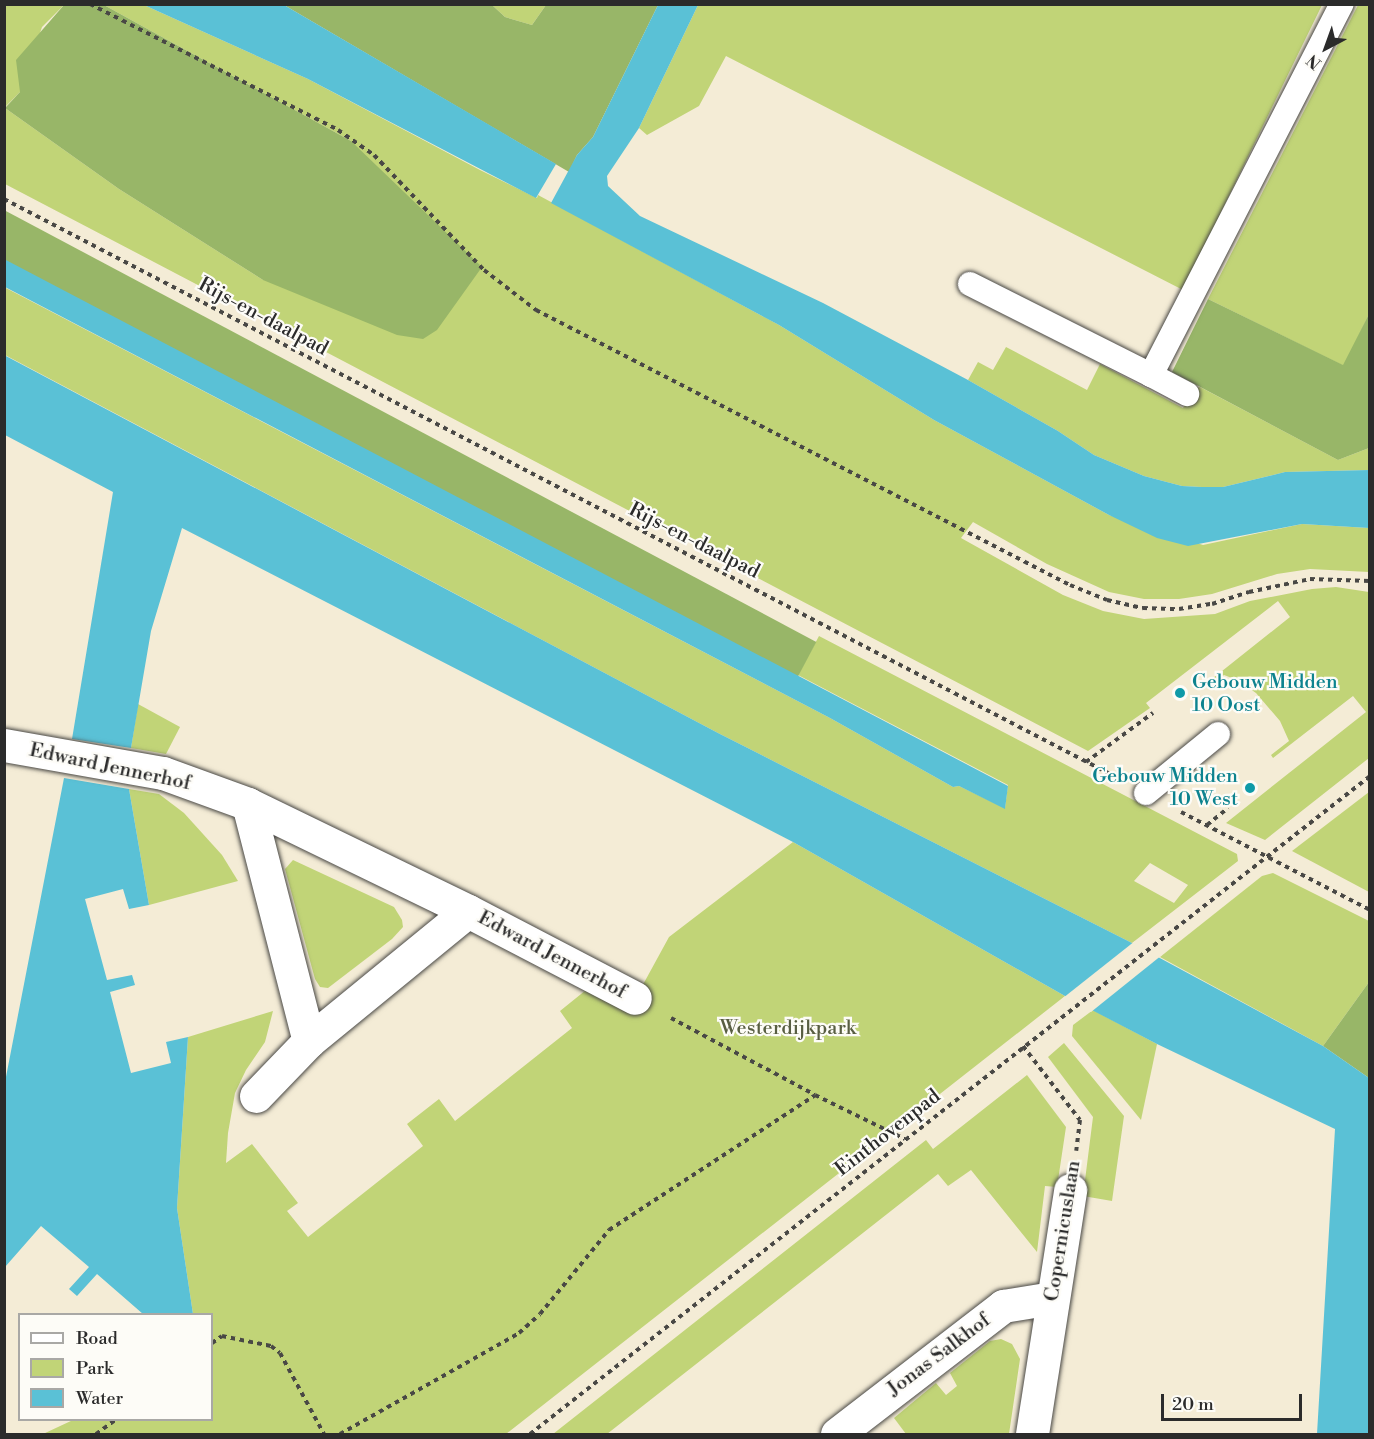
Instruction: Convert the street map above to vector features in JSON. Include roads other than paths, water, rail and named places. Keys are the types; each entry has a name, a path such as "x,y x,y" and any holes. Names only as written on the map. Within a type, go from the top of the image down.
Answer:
{"street":[{"name":"Edward Jennerhof","path":"4,745 163,773 248,804 468,911 635,998"},
{"path":"248,804 309,1041"},
{"name":"Edward Jennerhof","path":"256,1096 309,1041 468,911"},
{"name":"Copernicuslaan","path":"1032,1434 1070,1190"},
{"name":"Jonas Salkhof","path":"837,1434 1004,1306 1052,1298"}],"lane":[{"path":"1151,375 1342,4"},
{"path":"970,284 1187,394"},
{"path":"1146,793 1218,734"}],"water":[{"path":"144,5 284,5 556,164 536,198 308,79"},
{"path":"658,5 698,5 639,128 607,176 608,186 640,216 823,303 968,380 1058,431 1094,455 1144,476 1182,486 1223,487 1285,472 1369,470 1369,528 1302,524 1188,546 1157,538 1109,515 934,420 779,325 551,203 577,155 593,137"},
{"path":"4,259 1008,786 1005,809 959,786 953,787 830,718 5,287"},
{"path":"4,355 718,733 1132,943 1323,1046 1369,1078 1369,1434 1317,1434 1335,1129 1157,1044 1065,996 793,842 182,528 151,631 131,748 72,739 113,492 5,435"},
{"path":"64,778 129,789 149,905 129,909 123,889 85,899 107,980 132,975 135,985 110,992 131,1073 171,1063 166,1042 188,1037 177,1208 193,1313 142,1313 97,1274 77,1296 69,1289 89,1267 41,1226 5,1267 5,1082"}],"place":[{"name":"Gebouw Midden 10 Oost","path":"1180,693"},
{"name":"Gebouw Midden 10 West","path":"1250,788"}],"park label":[{"name":"Westerdijkpark","path":"788,1028"}]}
